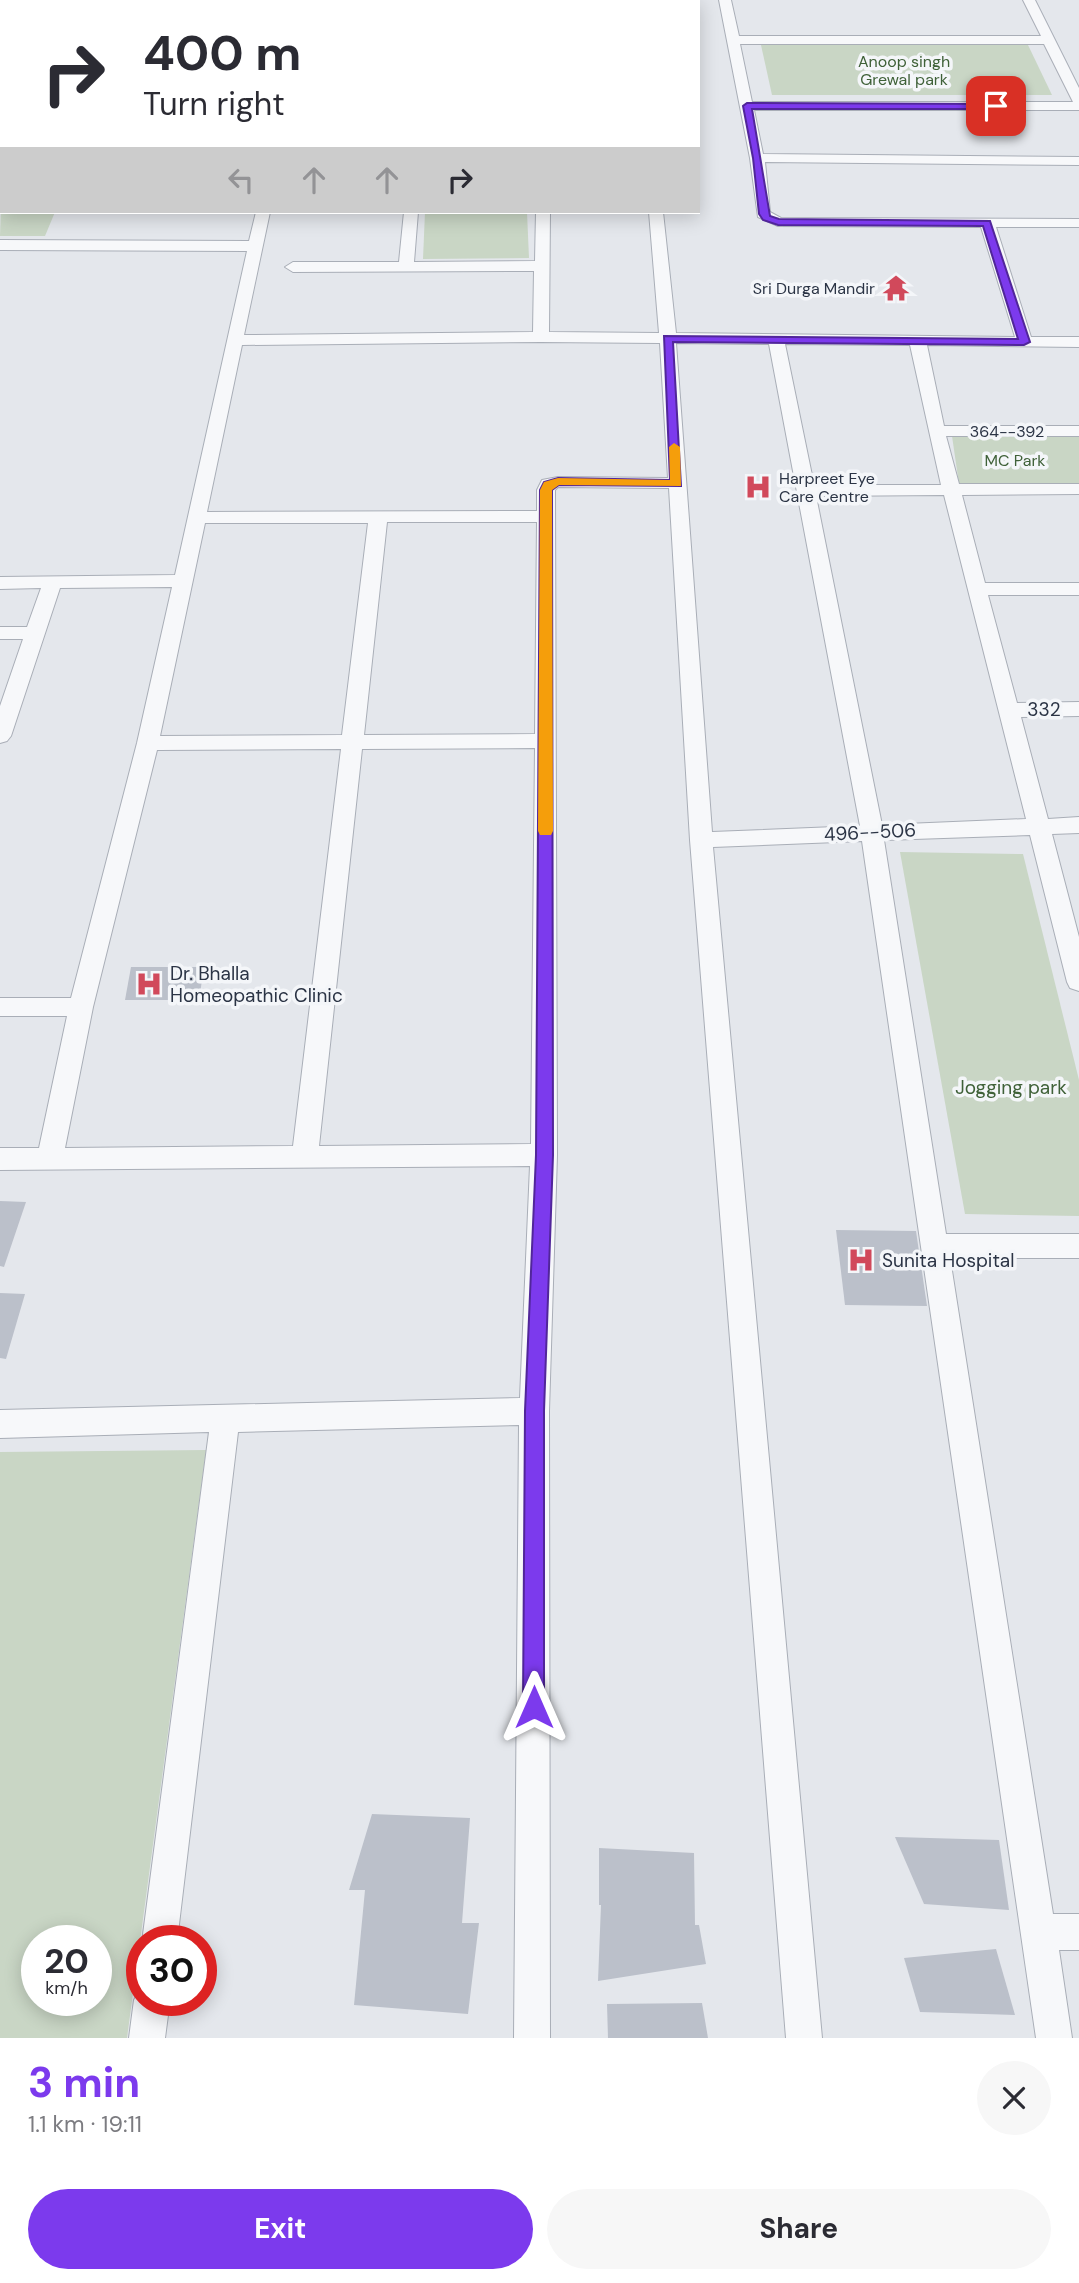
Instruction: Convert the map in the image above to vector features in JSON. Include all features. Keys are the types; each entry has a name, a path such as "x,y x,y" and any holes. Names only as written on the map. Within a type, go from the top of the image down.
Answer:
{"street":[{"path":"725,0 757,158 763,214 772,220 1079,223"},
{"path":"1029,0 1079,101"},
{"path":"733,40 1049,40"},
{"path":"747,106 1079,106"},
{"path":"757,158 1079,161"},
{"path":"50,1159 81,1007 148,743 263,214"},
{"path":"406,267 411,214"},
{"path":"541,337 543,214"},
{"path":"656,214 668,339 701,840 804,2038"},
{"path":"987,223 1024,342"},
{"path":"0,245 256,247"},
{"path":"293,267 543,267"},
{"path":"237,340 541,337 1079,342"},
{"path":"776,340 873,832 1054,2038"},
{"path":"918,342 936,431 1038,825 1075,947 1079,982"},
{"name":"364--392","path":"936,431 1079,431"},
{"path":"532,2038 534,1411 544,1155 546,490 548,484 558,482 677,483"},
{"path":"804,491 1079,489"},
{"path":"305,1155 350,741 378,516"},
{"path":"197,518 548,516"},
{"path":"0,583 183,581"},
{"path":"0,736 4,710 52,583"},
{"path":"977,589 1079,589"},
{"path":"0,633 35,633"},
{"name":"332","path":"1008,709 1079,709"},
{"path":"148,743 546,741"},
{"name":"496--506","path":"701,840 1079,825"},
{"path":"0,1007 81,1007"},
{"path":"0,1159 544,1155"},
{"path":"933,1245 1079,1246"},
{"path":"0,1424 534,1411"},
{"path":"161,1925 225,1419"},
{"path":"1036,1932 1079,1932"},
{"path":"147,2038 150,2016"}],"green space":[{"name":"Anoop singh Grewal park","path":"761,45 1028,45 1052,95 772,95"},
{"path":"1,214 54,214 45,236 0,236"},
{"path":"425,214 527,214 529,258 423,259"},
{"name":"MC Park","path":"952,436 1079,436 1079,484 959,484"},
{"name":"Jogging park","path":"900,852 1023,854 1079,1080 1079,1216 965,1214"},
{"path":"206,1450 142,1925 126,1925 126,2016 130,2016 127,2038 0,2038 0,1452"}],"building":[{"path":"131,967 204,967 199,1000 125,1000"},
{"path":"0,1201 26,1202 4,1267 0,1266"},
{"path":"836,1230 916,1231 927,1306 845,1305"},
{"path":"0,1293 25,1294 6,1359 0,1358"},
{"path":"372,1814 470,1818 462,1923 479,1923 468,2014 354,2005 365,1890 349,1890"},
{"path":"895,1837 999,1840 1009,1910 924,1904"},
{"path":"599,1848 694,1853 695,1925 699,1925 706,1964 598,1981 601,1905"},
{"path":"996,1949 1015,2015 920,2012 904,1958"},
{"path":"702,2003 708,2038 608,2038 607,2004"}],"slow traffic":[{"path":"545,831 548,484 677,483 674,447"}],"place":[{"name":"Sri Durga Mandir","path":"896,288"},
{"name":"Harpreet Eye Care Centre","path":"758,487"},
{"name":"Dr. Bhalla Homeopathic Clinic","path":"149,984"},
{"name":"Sunita Hospital","path":"861,1260"}],"route":[{"path":"534,1707 534,1411 544,1155 546,490 548,484 558,482 677,483 668,339 1024,342 987,223 778,222 766,218 763,214 757,158 747,106 996,106"}]}
